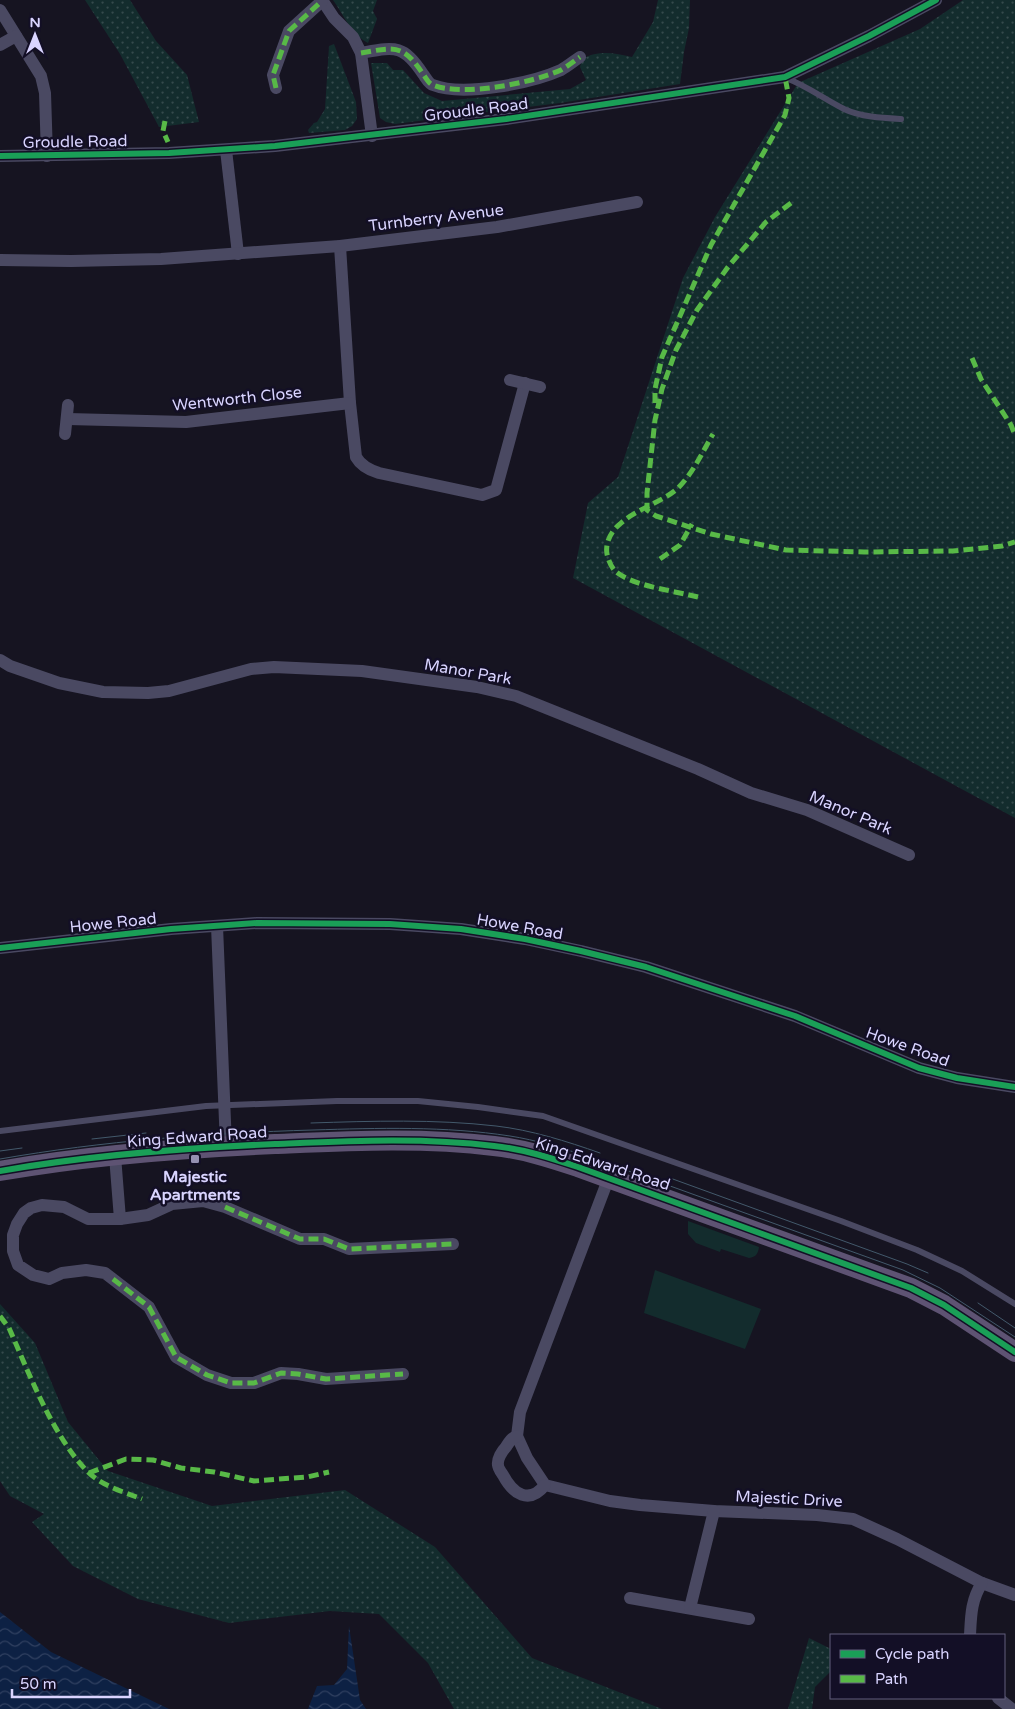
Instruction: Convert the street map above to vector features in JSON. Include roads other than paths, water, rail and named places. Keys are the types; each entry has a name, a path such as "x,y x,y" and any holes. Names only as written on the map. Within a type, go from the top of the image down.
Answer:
{"main road":[{"name":"King Edward Road","path":"0,1171 115,1156 226,1146 384,1141 467,1143 521,1151 549,1157 609,1177 911,1288 944,1305 1013,1347"}],"street":[{"path":"276,88 273,75 289,32 322,0 334,18 353,37 361,53 372,136"},
{"name":"Groudle Road","path":"0,156 226,150 372,136 534,115 785,77 869,36 936,0"},
{"path":"0,10 41,76 45,93 47,156"},
{"path":"0,45 16,36"},
{"path":"361,53 389,48 408,54 430,85 454,90 492,87 540,78 563,69 580,57"},
{"path":"226,150 238,254"},
{"name":"Turnberry Avenue","path":"0,260 71,262 161,259 340,246 497,227 637,202"},
{"path":"340,246 350,402 356,457 359,463 370,471 482,495 496,490 525,383"},
{"path":"510,380 540,387"},
{"name":"Wentworth Close","path":"68,419 186,422 350,402"},
{"path":"65,434 68,405"},
{"name":"Manor Park","path":"0,660 10,666 59,683 103,692 148,693 169,691 251,669 274,667 362,671 476,687 516,696 698,769 751,793 807,810 909,855"},
{"name":"Howe Road","path":"0,948 217,926 257,924 390,924 461,930 534,940 581,950 646,968 786,1013 919,1068 956,1078 1015,1087"},
{"path":"217,926 226,1146"},
{"path":"115,1156 120,1218"},
{"path":"517,1436 512,1438 507,1444 498,1461 498,1466 506,1481 521,1495 531,1496 540,1491 545,1485 527,1458 517,1436 520,1412 609,1177"},
{"path":"403,1374 326,1379 281,1373 254,1383 231,1383 207,1375 176,1357 149,1306 105,1273 86,1270 62,1273 50,1279 33,1275 18,1265 14,1251 14,1236 17,1224 24,1213 42,1205 64,1207 88,1219 148,1215 172,1204 203,1201 225,1207 300,1239 324,1239 349,1249 453,1244"},
{"name":"Majestic Drive","path":"545,1485 610,1501 640,1505 817,1515 853,1519 897,1539 982,1583 1015,1595"},
{"path":"690,1608 714,1510"},
{"path":"970,1634 971,1612 975,1594 982,1583"},
{"path":"630,1598 749,1619"},
{"path":"999,1699 1012,1709"}],"lane":[{"path":"785,77 803,84 846,110 874,117 901,119"},
{"path":"0,1131 206,1106 337,1102 418,1101 543,1116 841,1221 917,1250 962,1271 1015,1304"}],"water":[{"path":"0,1612 51,1652 169,1709 0,1709"},
{"path":"349,1626 360,1700 366,1709 308,1709 317,1686 334,1685 347,1669"}],"tram line":[{"path":"311,1123 427,1121 496,1126 548,1136 600,1153"},
{"path":"0,1159 117,1143 274,1131 412,1128 486,1133 520,1138 587,1156 903,1270 940,1288 1015,1337"},
{"path":"92,1139 146,1133"},
{"path":"0,1151 22,1148"},
{"path":"670,1178 928,1273"},
{"path":"978,1303 1015,1328"}],"place":[{"name":"Majestic Apartments","path":"195,1159"}]}
